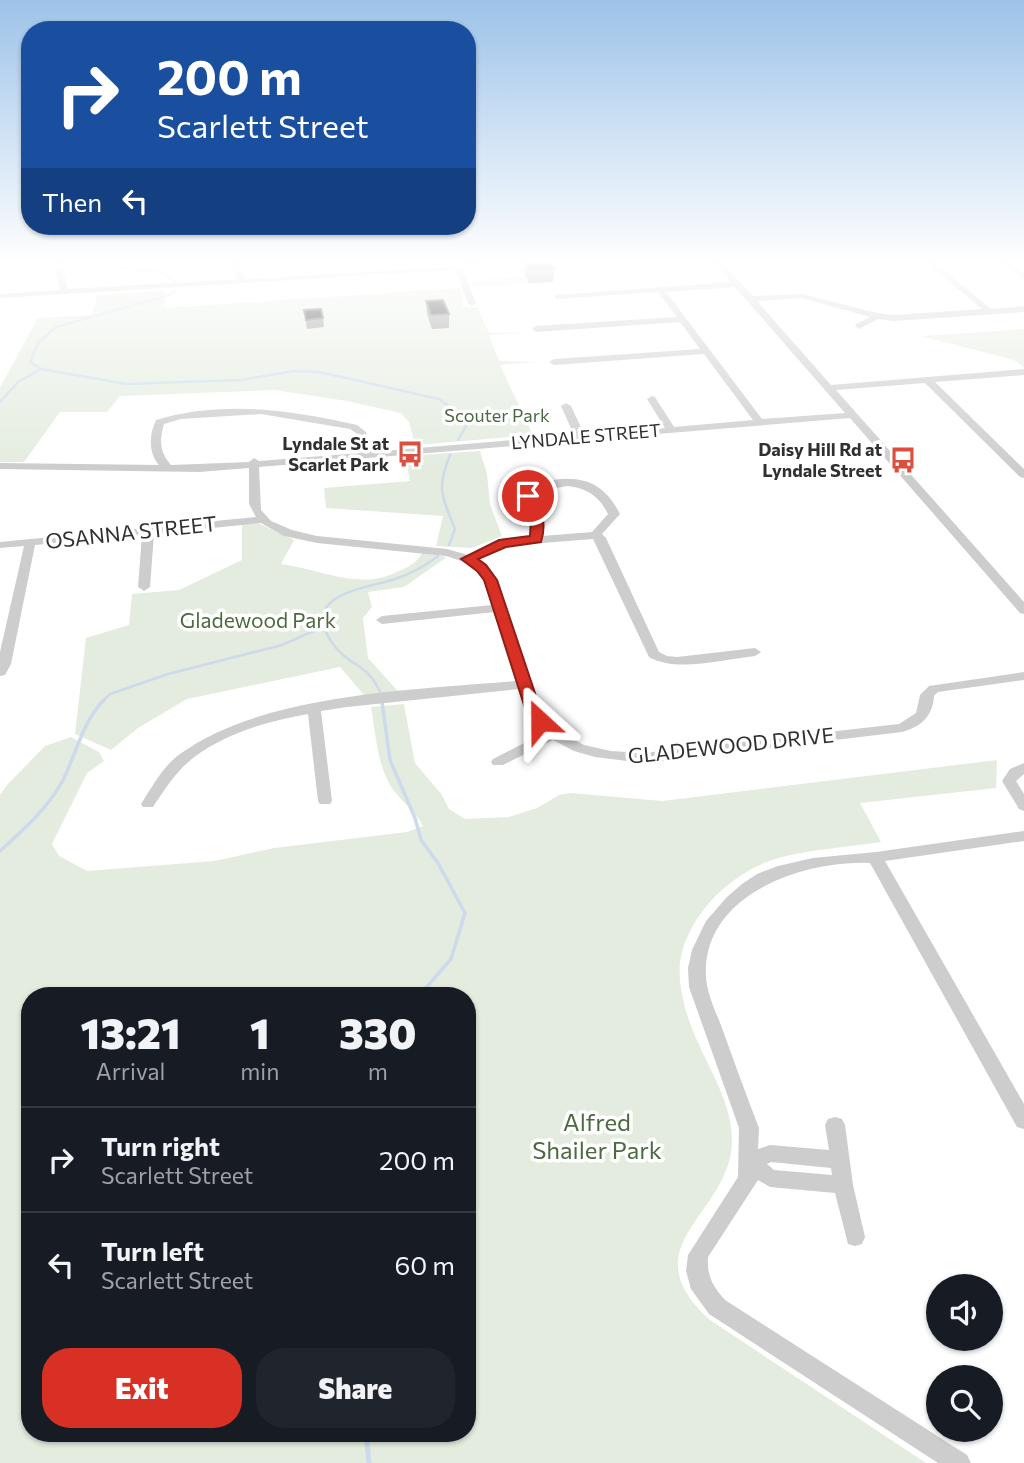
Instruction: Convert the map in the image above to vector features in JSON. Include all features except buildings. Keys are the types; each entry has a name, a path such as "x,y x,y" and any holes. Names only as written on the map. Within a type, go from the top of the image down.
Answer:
{"street":[{"path":"691,330 760,423"},
{"path":"778,330 1024,610"},
{"path":"554,362 706,351"},
{"path":"828,388 1023,374"},
{"path":"927,380 1024,475"},
{"path":"652,399 671,430"},
{"path":"566,406 580,437"},
{"path":"166,466 156,457 160,422 180,416 244,411 276,413 352,427 361,432 366,454"},
{"name":"LYNDALE STREET","path":"0,466 187,470 853,415"},
{"path":"140,465 156,457"},
{"path":"254,463 256,510 261,520 293,535 314,540 435,550 468,559 503,543 595,535 600,538 654,654 664,660 677,661 755,652"},
{"name":"LYNDALE STREET","path":"32,467 254,463"},
{"path":"536,539 537,517 528,496 532,490 566,484 588,486 612,509 614,514 611,519 595,535"},
{"name":"OSANNA STREET","path":"0,545 261,520"},
{"path":"145,587 148,531"},
{"path":"0,672 30,543"},
{"name":"GLADEWOOD DRIVE","path":"468,559 482,568 490,580 533,708 553,734 568,744 616,757 643,758 902,728 921,719 927,710 927,695 934,688 1024,676"},
{"path":"1009,594 1024,593"},
{"path":"382,620 500,608"},
{"path":"148,804 168,774 186,757 211,740 244,726 314,709 525,684"},
{"path":"314,709 325,801"},
{"path":"498,762 553,734"},
{"path":"1024,768 1015,772 1009,781 1024,806"},
{"path":"960,1463 717,1307 702,1289 696,1271 698,1255 748,1179 750,1162 749,1128 695,972 704,935 735,895 759,879 797,865 860,858 876,860 890,854 1024,836"},
{"path":"876,860 1024,1121"},
{"path":"835,1125 839,1160 855,1237"},
{"path":"750,1162 770,1153 839,1160"},
{"path":"750,1162 770,1178 844,1185"}],"green space":[{"name":"Scouter Park","path":"31,330 525,332 489,335 499,361 536,362 500,365 533,435 415,445 409,422 401,413 347,401 275,390 120,396 107,412 60,412 24,462 0,462 0,387"},
{"path":"1024,330 1024,368 1014,360 921,336"},
{"path":"480,451 487,474 490,504 502,536 472,548 436,546 443,516 326,508 324,488 410,481 405,456"},
{"name":"Gladewood Park","path":"258,523 294,540 281,564 339,577 382,577 411,565 422,553 447,557 404,587 368,592 372,607 363,618 368,658 403,697 369,701 340,667 187,699 138,728 111,750 75,734 86,638 129,625 132,594 179,590 242,560 242,524"},
{"name":"Alfred Shailer Park","path":"404,704 415,763 442,795 449,809 465,819 509,817 537,808 559,795 571,793 662,801 997,760 996,788 860,803 881,842 782,857 732,881 705,907 686,939 680,964 683,1001 692,1029 726,1106 732,1138 728,1165 718,1188 690,1229 681,1249 678,1270 687,1293 710,1320 926,1463 0,1463 0,795 45,746 71,737 99,752 104,761 87,773 52,844 59,856 87,871 214,861 274,848 407,832 423,826 389,783 378,751 371,707"}],"waterway":[{"path":"41,369 30,362 38,343 52,330"},
{"path":"0,402 18,382 41,369"},
{"path":"41,369 126,384 241,380 294,371 319,372 439,399 462,416 466,426 458,440"},
{"path":"449,545 455,529 444,500 442,485 450,455"},
{"path":"324,626 323,614 329,604 339,596 407,575 438,556"},
{"path":"104,700 110,694 168,674 282,645 324,626"},
{"path":"324,626 339,652 370,676 381,694"},
{"path":"0,851 34,819 56,792 90,718 104,700"},
{"path":"382,702 390,760 415,818 421,840 438,863 465,913 451,959 427,987"},
{"path":"367,1442 369,1463"}],"place":[{"name":"Lyndale St at Scarlet Park","path":"410,454"},
{"name":"Daisy Hill Rd at Lyndale Street","path":"903,460"}],"route":[{"path":"528,496 537,517 536,539 503,543 468,559 482,568 490,580 533,708 540,721"}]}
